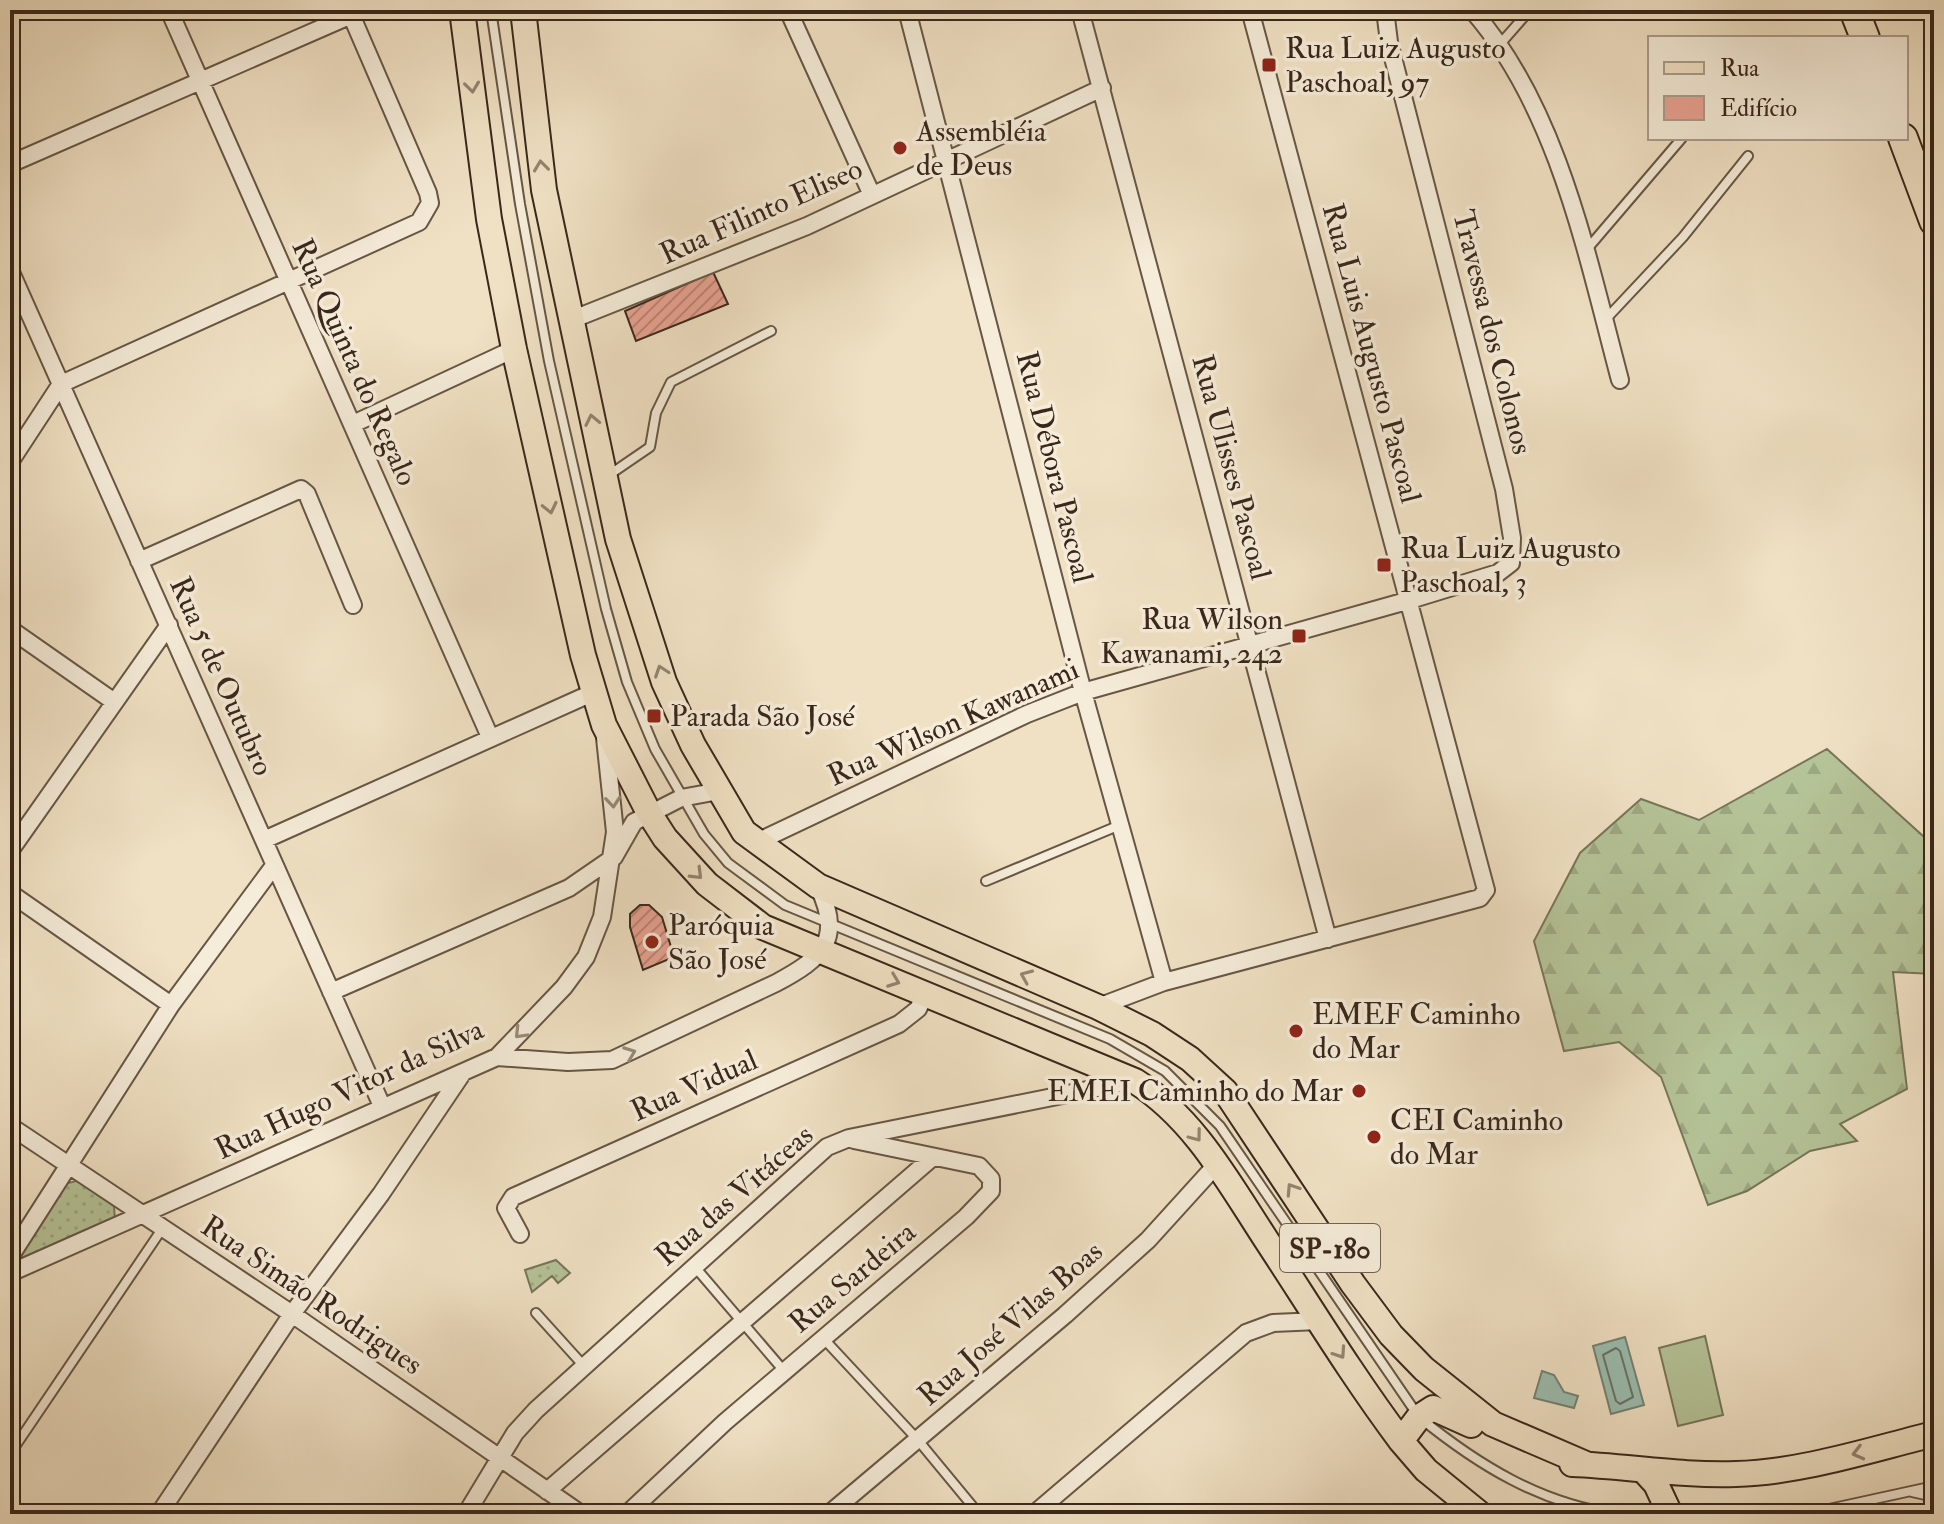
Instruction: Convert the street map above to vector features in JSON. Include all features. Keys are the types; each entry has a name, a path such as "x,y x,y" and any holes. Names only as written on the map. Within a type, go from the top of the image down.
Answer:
{"highway":[{"path":"1854,10 1864,36"},
{"path":"1904,140 1934,221"}],"main road":[{"path":"462,10 489,219 514,349 592,693 604,725 665,838 707,884 763,927 1135,1081 1183,1119 1217,1164 1401,1441 1426,1470 1480,1514"},
{"path":"523,10 544,190 618,539 664,682 719,791 755,843 818,886 1098,1007"},
{"name":"SP-180","path":"1098,1007 1190,1059 1225,1091 1353,1284 1391,1335 1424,1369 1493,1424 1586,1464 1645,1472 1740,1474 1784,1469 1934,1434"},
{"path":"1401,1441 1419,1417 1433,1408 1442,1409 1526,1453 1557,1463 1586,1464"},
{"path":"1645,1472 1656,1484 1670,1514"}],"street":[{"name":"Rua Quinta do Regalo","path":"169,10 490,737"},
{"path":"788,10 871,193"},
{"name":"Rua Débora Pascoal","path":"907,10 948,157 1083,692 1164,982"},
{"name":"Rua Ulisses Pascoal","path":"1080,10 1328,939"},
{"name":"Rua Luis Augusto Pascoal","path":"1250,10 1486,883 1484,895 1328,939"},
{"name":"Travessa dos Colonos","path":"1385,10 1389,42 1504,489 1513,555 1511,563 1498,573 1410,600"},
{"path":"1472,10 1501,43 1535,111 1588,248 1620,380"},
{"path":"10,164 354,12 430,203 419,222 61,384 10,462"},
{"name":"Rua Filinto Eliseo","path":"571,320 725,261 1102,88"},
{"name":"Rua 5 de Outubro","path":"10,270 264,840 273,867 382,1106"},
{"path":"353,424 514,349"},
{"path":"139,561 301,489 307,494 353,605"},
{"name":"Rua Wilson Kawanami","path":"755,843 1027,714 1083,692 1410,600"},
{"path":"10,851 169,625"},
{"path":"10,629 113,701"},
{"path":"264,840 592,693"},
{"name":"Rua Hugo Vitor da Silva","path":"10,1273 497,1057 564,987 586,957 602,917 614,857 614,809 604,725"},
{"name":"Rua Hugo Vitor da Silva","path":"614,857 628,827 649,813 681,798 719,791"},
{"path":"331,992 569,888 614,857"},
{"path":"10,1257 171,1005 273,867"},
{"path":"497,1057 568,1062 612,1060 801,970 821,953 831,926 828,907 818,886"},
{"path":"10,893 171,1005"},
{"path":"1098,1007 1164,982 1328,939"},
{"name":"Rua Vidual","path":"520,1234 506,1208 513,1197 899,1024 918,1009 926,993"},
{"path":"1135,993 1137,1027"},
{"path":"159,1514 292,1314 381,1194 462,1074"},
{"name":"Rua das Vitáceas","path":"466,1514 515,1433 583,1365 827,1147 849,1138 1135,1081"},
{"name":"Rua Simão Rodrigues","path":"10,1126 292,1314 581,1514"},
{"name":"Rua Sardeira","path":"627,1514 784,1371 966,1217 991,1191 991,1179 985,1169 849,1138"},
{"path":"547,1491 933,1157"},
{"name":"Rua José Vilas Boas","path":"829,1514 1065,1315 1148,1240 1217,1164"},
{"path":"1034,1514 1246,1333 1273,1323 1319,1321"}],"lane":[{"path":"491,10 520,204 549,361 606,609 642,719 681,798 728,863 785,905 1110,1039 1165,1071 1220,1126 1402,1397 1419,1417 1460,1451 1511,1481 1552,1498 1617,1514"},
{"path":"1501,43 1530,10"},
{"path":"1588,248 1680,140"},
{"path":"1604,321 1683,237 1748,156"},
{"path":"605,478 650,447 656,413 671,382 771,331"},
{"path":"986,881 1120,825"},
{"path":"10,1454 162,1229"},
{"path":"695,1267 784,1371"},
{"path":"536,1313 583,1365"},
{"path":"823,1338 917,1439 979,1514"},
{"path":"1806,1514 1934,1486"},
{"path":"1911,1492 1934,1497"}],"green space":[{"path":"1827,749 1934,846 1934,974 1893,972 1907,1089 1840,1124 1857,1141 1810,1151 1747,1191 1708,1205 1661,1077 1619,1042 1564,1051 1534,941 1580,853 1641,799 1699,820"},
{"path":"80,1180 114,1206 115,1221 23,1260 19,1255 64,1184"},
{"path":"556,1260 570,1273 558,1283 552,1276 532,1292 525,1270"},
{"path":"1705,1336 1723,1415 1678,1426 1659,1348"}],"water":[{"path":"1625,1337 1644,1405 1611,1414 1593,1346"},
{"path":"1542,1371 1554,1375 1564,1392 1578,1396 1574,1408 1534,1398"}],"building":[{"path":"713,272 728,304 636,341 625,311"},
{"name":"Paróquia São José","path":"640,905 649,905 662,917 674,957 643,970 630,927 630,914"}],"place":[{"name":"Rua Luiz Augusto Paschoal, 97","path":"1269,65"},
{"name":"Assembléia de Deus","path":"900,148"},
{"name":"Rua Luiz Augusto Paschoal, 3","path":"1384,565"},
{"name":"Rua Wilson Kawanami, 242","path":"1299,636"},
{"name":"Parada São José","path":"654,716"},
{"name":"Paróquia São José","path":"652,942"},
{"name":"EMEF Caminho do Mar","path":"1296,1031"},
{"name":"EMEI Caminho do Mar","path":"1359,1091"},
{"name":"CEI Caminho do Mar","path":"1374,1137"}]}
